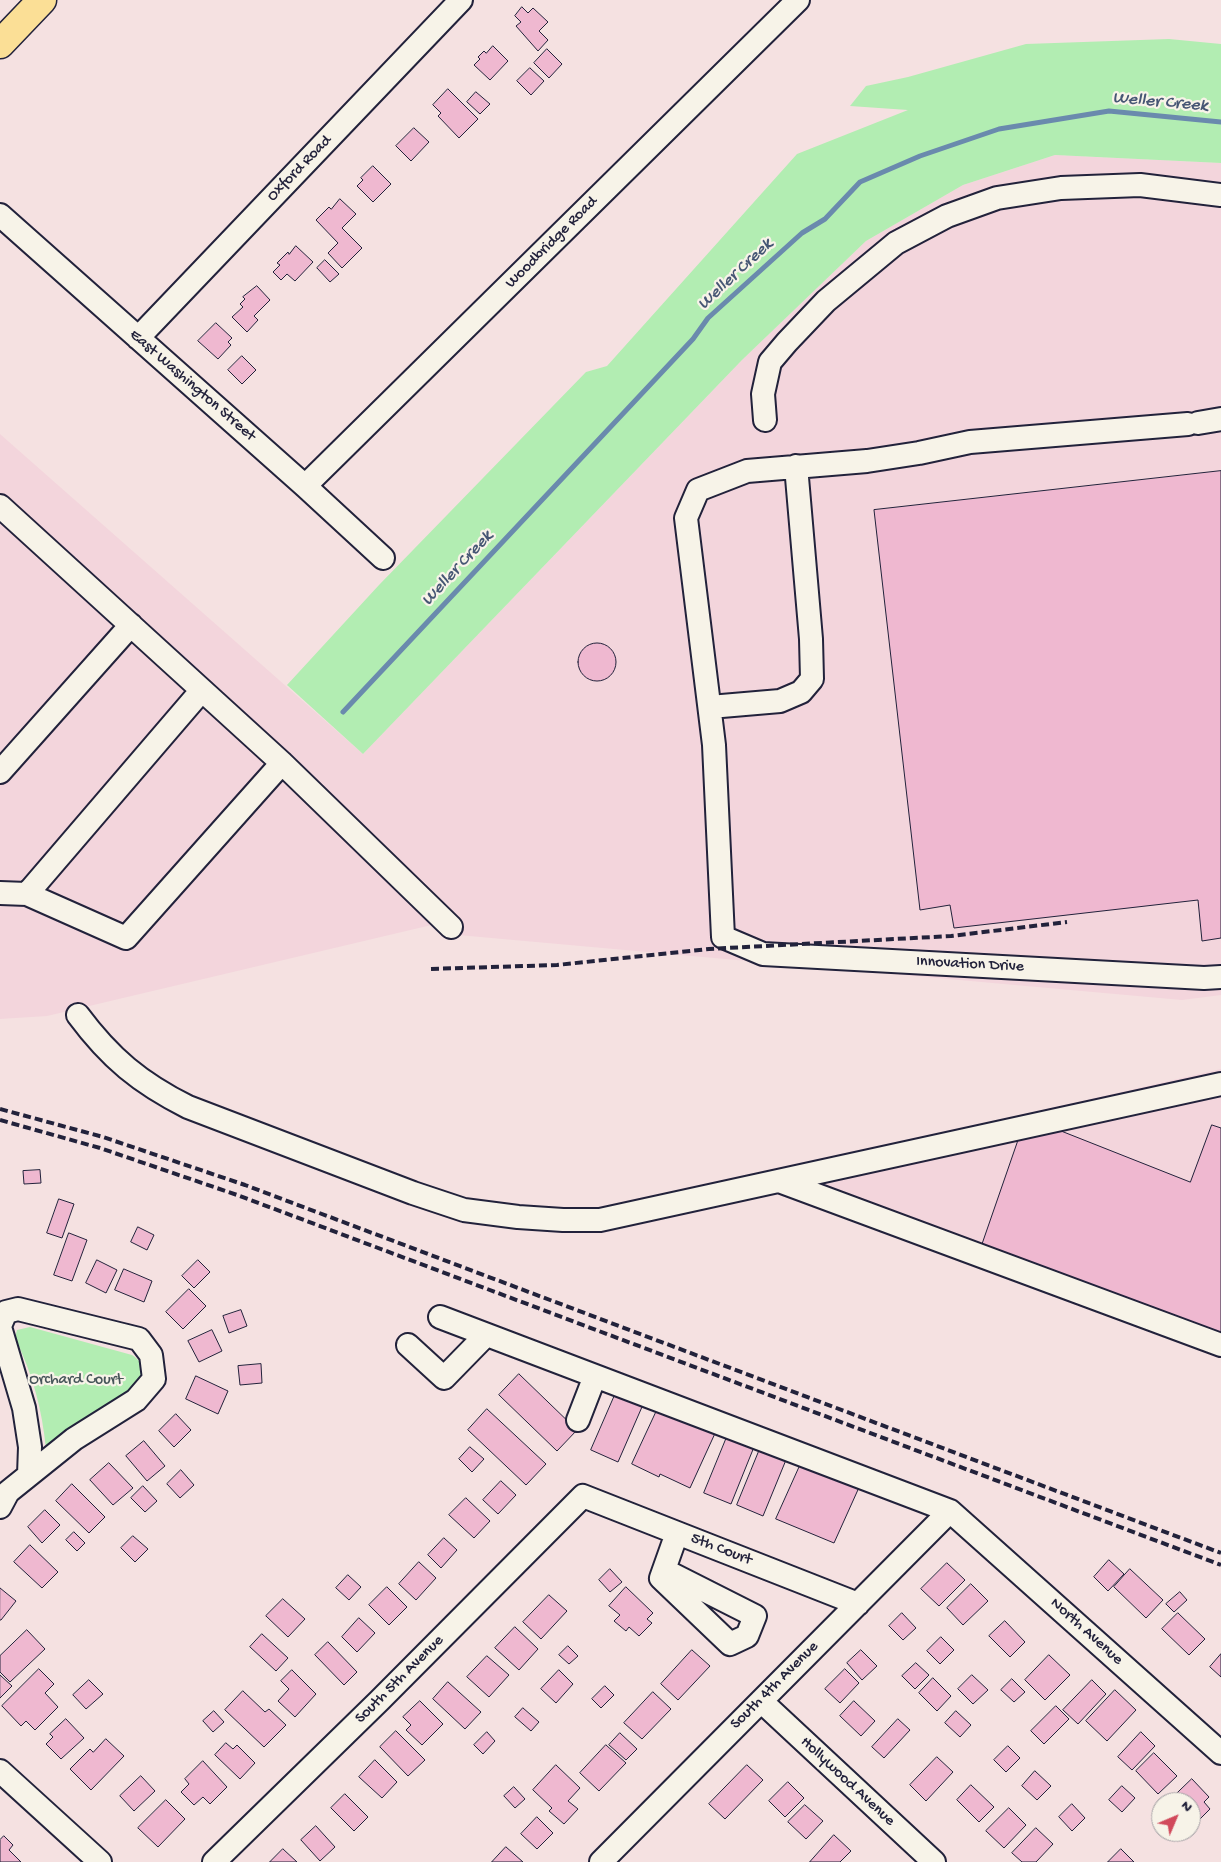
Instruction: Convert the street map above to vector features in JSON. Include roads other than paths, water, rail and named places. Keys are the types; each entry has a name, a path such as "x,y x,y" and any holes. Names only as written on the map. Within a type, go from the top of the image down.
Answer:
{"main road":[{"path":"0,44 42,0"}],"street":[{"name":"Oxford Road","path":"138,338 462,0"},
{"name":"Woodbridge Road","path":"305,486 798,0"},
{"path":"765,420 763,394 770,362 787,342 826,301 896,243 947,216 997,198 1061,188 1140,186 1221,195"},
{"name":"East Washington Street","path":"0,215 305,486 383,558"},
{"path":"796,466 812,679 801,692 780,702 710,706 686,518 698,490 747,471 796,466 867,461 919,453 970,442 1221,420"},
{"path":"0,506 282,763 451,927"},
{"path":"0,772 131,625"},
{"path":"27,894 202,690"},
{"name":"Innovation Drive","path":"710,706 714,745 723,937 763,954 1204,978 1221,977"},
{"path":"0,893 27,894 126,938 282,763"},
{"path":"78,1015 114,1058 164,1095 188,1107 404,1190 464,1210 518,1217 563,1220 600,1220 1221,1084"},
{"path":"779,1181 1221,1345"},
{"path":"0,1507 8,1492 74,1439 136,1400 154,1379 151,1355 139,1339 18,1309 6,1312 0,1326 24,1408 30,1447 29,1475"},
{"path":"440,1317 950,1511"},
{"path":"408,1346 444,1378 486,1335"},
{"path":"578,1420 596,1376"},
{"name":"5th Court","path":"583,1496 858,1604"},
{"name":"South 5th Avenue","path":"214,1862 380,1701 583,1496"},
{"name":"South 4th Avenue","path":"601,1862 950,1511"},
{"name":"North Avenue","path":"950,1511 1221,1753"},
{"path":"664,1570 677,1533"},
{"name":"Hollywood Avenue","path":"761,1701 934,1862"},
{"path":"0,1771 100,1862"}],"waterway":[{"name":"Weller Creek","path":"343,712 693,339 708,318 802,233 825,219 860,182 920,156 999,129 1109,111 1221,122"}],"railway":[{"path":"431,969 557,965 709,949 951,936 1067,922"},
{"path":"0,1109 103,1137 245,1185 1221,1553"},
{"path":"0,1120 100,1148 240,1196 1221,1565"}],"park label":[{"name":"Orchard Court","path":"76,1381"}]}
